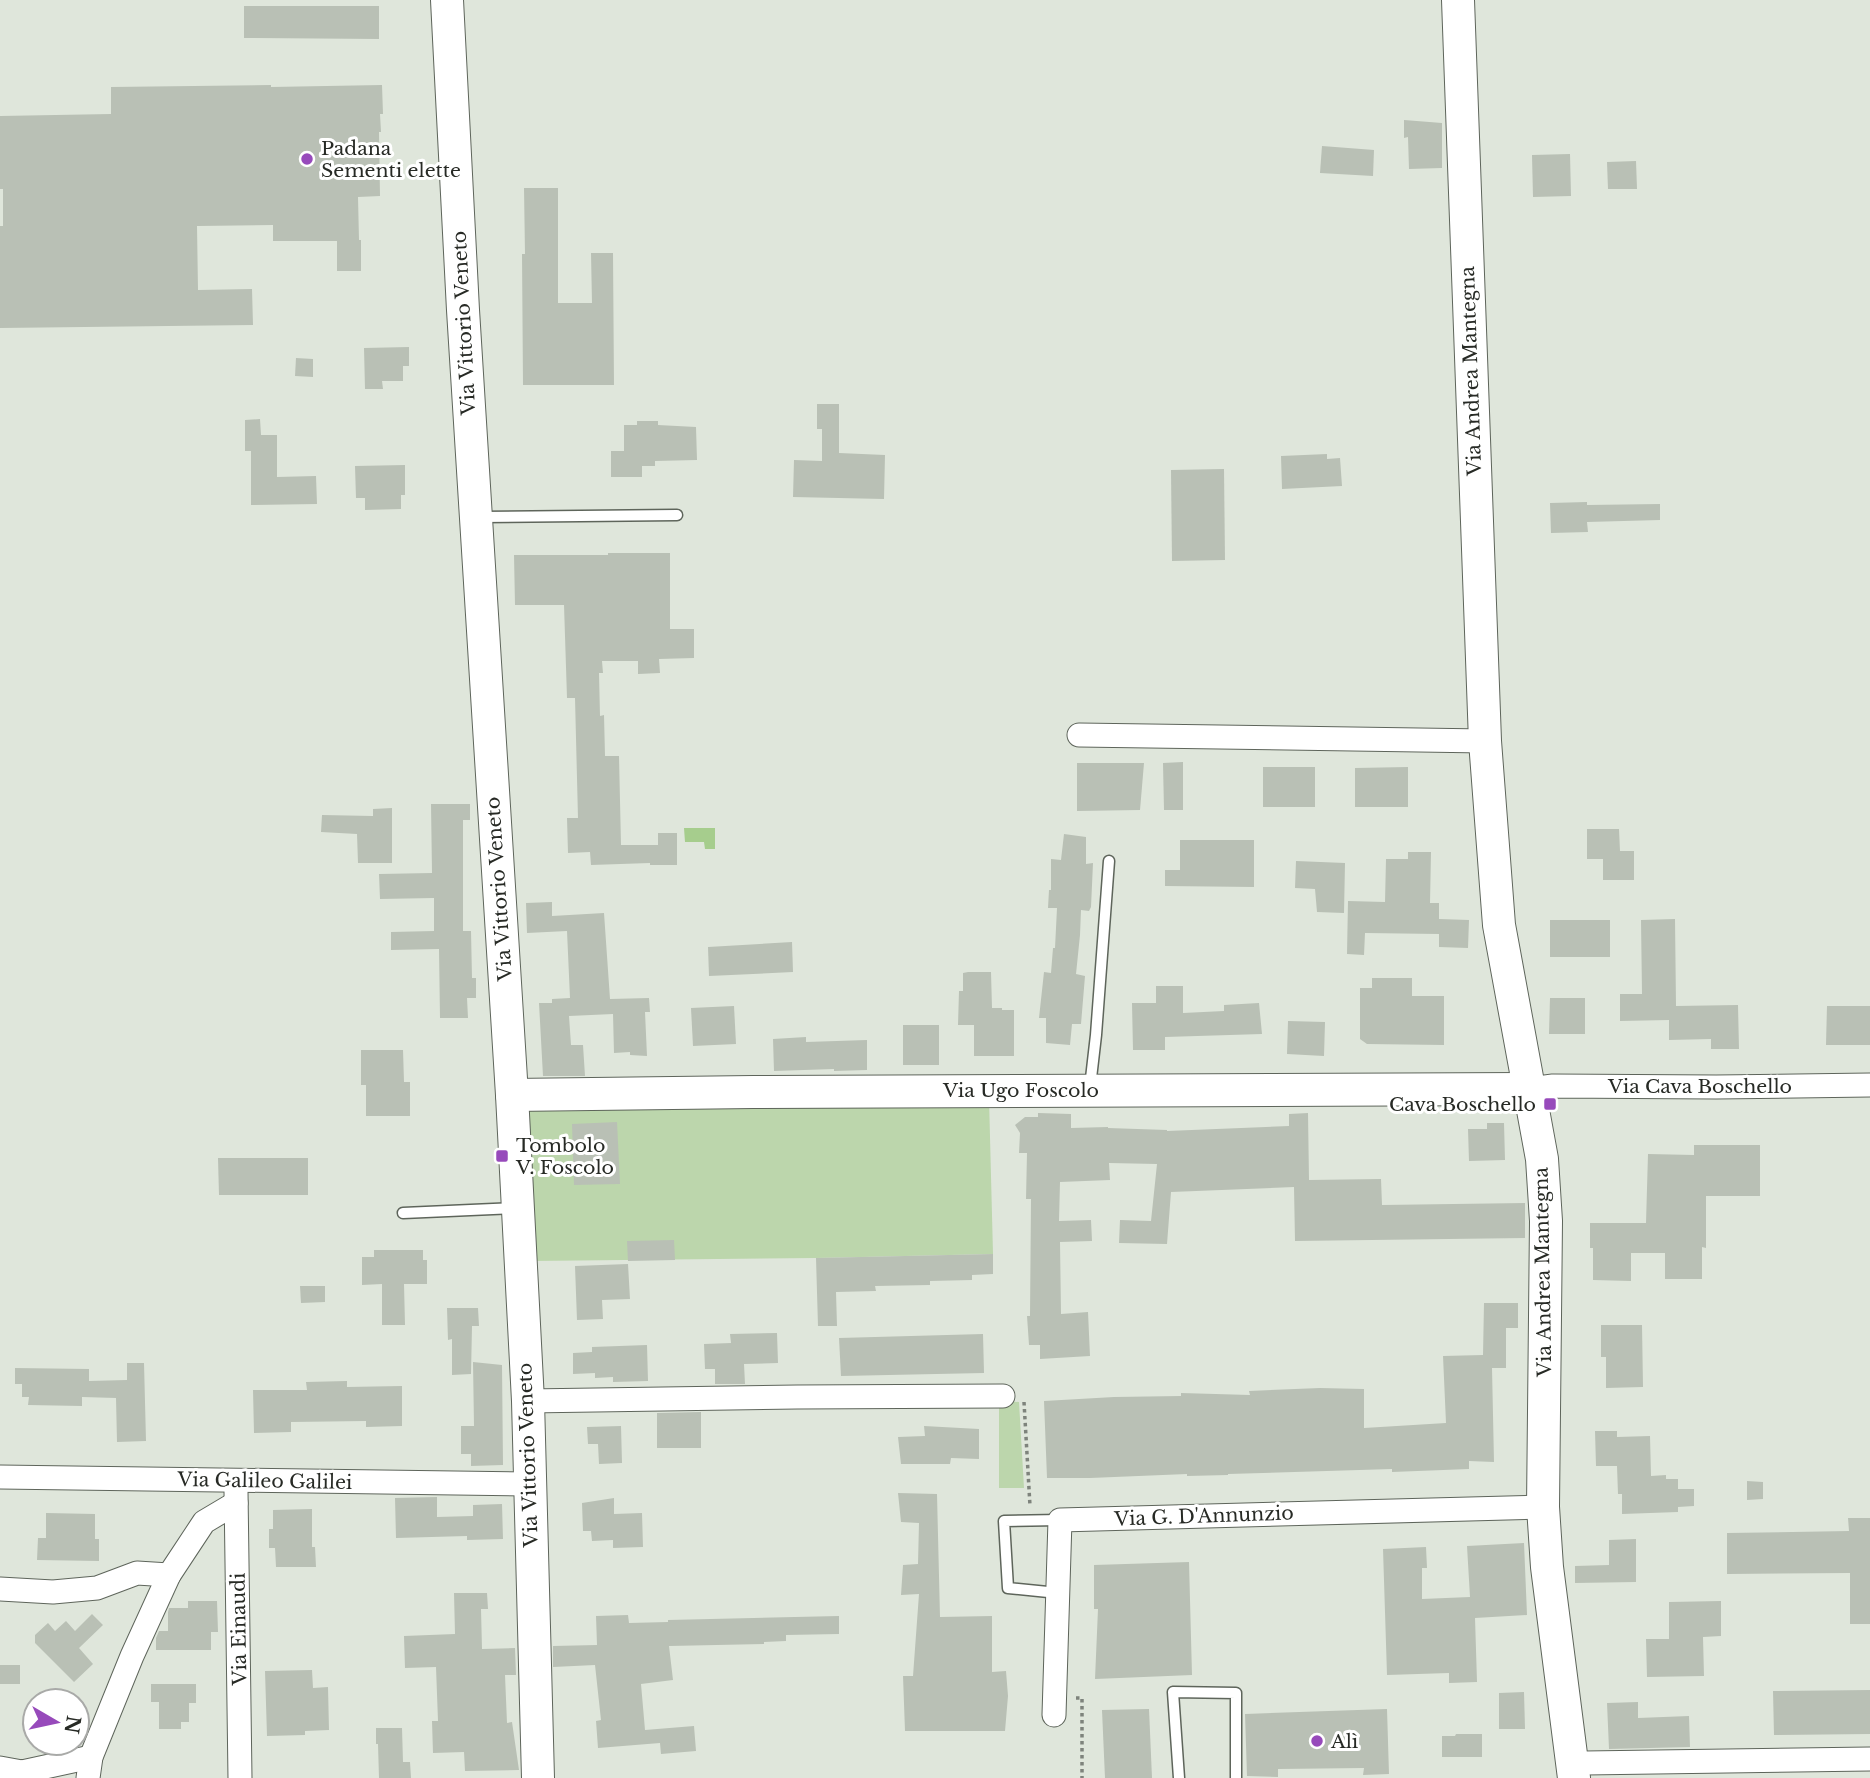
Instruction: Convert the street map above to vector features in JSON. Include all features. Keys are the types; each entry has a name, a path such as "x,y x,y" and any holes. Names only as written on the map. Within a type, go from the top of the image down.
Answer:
{"main road":[{"name":"Via Vittorio Veneto","path":"447,0 528,1401 538,1778"},
{"name":"Via Andrea Mantegna","path":"1458,0 1485,741 1499,925 1542,1159 1546,1221 1543,1507 1547,1567 1573,1771"},
{"name":"Via Ugo Foscolo","path":"512,1095 753,1091 1530,1089"}],"street":[{"path":"1079,735 1485,741"},
{"name":"Via Cava Boschello","path":"1530,1089 1553,1086 1870,1085"},
{"path":"528,1401 1003,1396"},
{"name":"Via Galileo Galilei","path":"0,1477 236,1492 529,1484"},
{"path":"0,1768 22,1772 89,1767 132,1656 169,1575 204,1522 236,1492"},
{"name":"Via Einaudi","path":"236,1492 240,1778"},
{"name":"Via G. D'Annunzio","path":"1060,1520 1543,1507"},
{"path":"1054,1706 1060,1520"},
{"path":"0,1589 53,1592 97,1588 137,1573 169,1575"},
{"name":"Via Andrea Mantegna","path":"1573,1771 1585,1763 1870,1759"}],"lane":[{"path":"476,517 677,515"},
{"path":"1090,1090 1109,861"},
{"path":"403,1213 517,1208"},
{"path":"1058,1593 1008,1588 1004,1521 1060,1520"},
{"path":"1179,1778 1173,1692 1236,1693 1237,1778"}],"path":[{"path":"1003,1396 1023,1396 1031,1520"},
{"path":"1054,1706 1082,1698 1082,1778"}],"shaded area":[{"path":"684,828 715,828 715,849 705,849 704,842 685,842"},
{"path":"989,1098 993,1254 531,1261 525,1110"},
{"path":"999,1401 1019,1402 1024,1488 999,1488"}],"building":[{"path":"244,6 379,6 379,39 244,38"},
{"path":"382,85 383,114 380,114 379,132 380,196 358,197 361,271 337,271 337,241 273,241 273,225 197,226 198,290 252,289 253,325 0,328 0,226 3,226 3,189 0,189 0,116 111,114 111,87"},
{"path":"1404,120 1442,123 1442,168 1409,169 1408,137 1404,138"},
{"path":"1322,146 1374,150 1373,176 1320,173"},
{"path":"1570,154 1571,196 1533,197 1532,155"},
{"path":"1636,161 1637,189 1608,189 1607,162"},
{"path":"524,188 558,188 558,303 592,303 591,253 613,253 614,385 523,385"},
{"path":"409,347 409,366 403,366 403,381 382,381 383,389 365,389 364,348"},
{"path":"296,358 313,359 313,377 295,376"},
{"path":"817,404 839,404 839,453 885,455 884,499 793,497 794,460 822,461 822,429 817,429"},
{"path":"260,419 261,435 277,435 277,477 316,476 317,504 251,505 251,451 245,451 245,420"},
{"path":"637,421 658,421 658,425 696,427 697,460 655,461 655,466 642,466 642,477 611,477 611,451 624,451 624,425 637,425"},
{"path":"1327,454 1327,459 1340,458 1342,486 1282,489 1281,456"},
{"path":"405,465 405,495 401,495 401,509 365,510 365,498 356,498 355,466"},
{"path":"1224,469 1225,560 1172,561 1171,470"},
{"path":"1587,502 1587,505 1660,504 1660,520 1587,522 1588,532 1551,533 1550,503"},
{"path":"670,553 670,629 694,629 694,658 659,659 660,673 638,674 638,661 602,661 603,673 599,673 600,716 604,715 605,756 619,756 621,845 658,845 658,833 677,833 677,865 591,865 590,852 568,853 567,818 578,818 575,698 567,698 564,605 515,605 514,555"},
{"path":"1183,762 1183,810 1164,810 1163,763"},
{"path":"1077,763 1144,763 1140,810 1077,811"},
{"path":"1263,767 1315,767 1315,807 1263,807"},
{"path":"1408,767 1408,807 1355,807 1355,768"},
{"path":"431,804 470,804 470,820 463,820 463,931 471,931 472,978 476,978 476,998 467,998 468,1018 440,1018 439,949 391,950 391,932 434,931 434,898 380,899 379,874 432,873"},
{"path":"392,808 392,863 358,863 357,834 321,832 322,815 373,816 373,809"},
{"path":"1587,829 1619,829 1620,851 1634,851 1634,880 1603,880 1603,859 1587,859"},
{"path":"1064,834 1086,837 1086,864 1093,863 1091,907 1089,911 1081,910 1076,974 1085,976 1081,1024 1072,1024 1070,1045 1046,1043 1046,1018 1039,1018 1044,972 1051,973 1055,948 1057,908 1048,908 1051,859 1061,860"},
{"path":"1180,840 1254,840 1254,887 1165,886 1165,870 1180,870"},
{"path":"1408,852 1431,852 1430,903 1439,903 1439,919 1469,920 1468,948 1439,947 1439,934 1365,933 1364,955 1347,954 1348,901 1385,902 1386,859 1408,859"},
{"path":"1296,861 1345,863 1344,913 1317,912 1315,889 1295,888"},
{"path":"552,902 552,916 604,913 610,999 649,998 650,1012 645,1012 647,1056 630,1055 630,1052 614,1053 613,1014 569,1016 571,1045 583,1045 585,1076 543,1076 539,1003 570,998 567,931 527,933 526,903"},
{"path":"1675,919 1676,1006 1738,1005 1739,1049 1711,1049 1711,1039 1669,1040 1669,1020 1620,1021 1620,994 1642,994 1641,920"},
{"path":"1550,920 1610,920 1610,957 1550,957"},
{"path":"792,942 793,972 709,976 708,947"},
{"path":"991,972 992,1008 1014,1010 1014,1056 974,1056 974,1025 958,1025 959,991 963,991 963,973"},
{"path":"1372,978 1412,978 1412,996 1444,996 1444,1045 1367,1044 1360,1039 1360,988 1372,988"},
{"path":"1156,986 1183,986 1183,1013 1224,1011 1224,1005 1259,1003 1262,1034 1165,1037 1165,1050 1133,1050 1132,1003 1156,1003"},
{"path":"1550,998 1585,998 1585,1034 1549,1034"},
{"path":"734,1006 736,1044 693,1046 691,1008"},
{"path":"1827,1006 1870,1006 1870,1045 1826,1045"},
{"path":"1288,1021 1325,1022 1324,1056 1287,1054"},
{"path":"903,1025 939,1025 939,1065 903,1065"},
{"path":"806,1037 806,1042 867,1040 867,1070 774,1071 773,1039"},
{"path":"361,1050 403,1050 404,1082 410,1082 410,1116 366,1116 366,1085 361,1085"},
{"path":"1038,1113 1071,1114 1071,1128 1108,1127 1167,1131 1289,1126 1289,1114 1308,1113 1309,1180 1381,1179 1382,1205 1525,1203 1525,1238 1295,1241 1294,1187 1171,1192 1167,1244 1119,1243 1120,1220 1151,1221 1157,1164 1109,1163 1110,1180 1060,1182 1059,1221 1091,1220 1092,1241 1060,1242 1061,1314 1088,1312 1090,1356 1040,1359 1040,1345 1029,1345 1027,1316 1030,1316 1031,1199 1026,1199 1027,1153 1019,1153 1020,1133 1015,1125 1025,1117 1038,1117"},
{"path":"617,1122 620,1184 574,1185 572,1124"},
{"path":"1487,1123 1504,1123 1505,1160 1469,1161 1468,1129 1487,1129"},
{"path":"1694,1145 1760,1145 1760,1196 1706,1196 1706,1248 1702,1247 1702,1279 1665,1279 1665,1253 1631,1253 1631,1281 1593,1280 1590,1223 1646,1223 1648,1154 1694,1155"},
{"path":"218,1158 308,1158 308,1195 219,1195"},
{"path":"674,1240 675,1260 628,1261 627,1241"},
{"path":"374,1250 423,1250 423,1260 427,1260 427,1284 404,1284 405,1325 382,1325 382,1284 362,1285 362,1257 374,1257"},
{"path":"993,1254 993,1274 972,1275 972,1280 930,1281 930,1285 875,1286 876,1291 836,1292 837,1326 818,1326 816,1258"},
{"path":"628,1264 630,1299 602,1300 603,1319 577,1320 575,1266"},
{"path":"300,1286 325,1286 325,1302 301,1303"},
{"path":"1484,1303 1518,1303 1518,1328 1506,1328 1506,1368 1492,1368 1494,1462 1469,1461 1469,1469 1392,1472 1392,1469 1047,1478 1044,1401 1181,1396 1181,1393 1250,1395 1249,1391 1364,1389 1364,1428 1446,1423 1443,1356 1483,1355"},
{"path":"447,1308 478,1308 479,1326 472,1326 471,1374 452,1375 452,1339 448,1340"},
{"path":"1601,1325 1642,1325 1643,1387 1606,1388 1606,1357 1601,1357"},
{"path":"777,1333 778,1363 744,1364 745,1384 715,1384 715,1369 705,1369 704,1344 731,1343 730,1334"},
{"path":"983,1334 984,1373 841,1376 839,1338"},
{"path":"647,1345 648,1381 613,1382 613,1377 595,1378 595,1373 573,1374 573,1353 592,1352 592,1347"},
{"path":"473,1362 502,1365 503,1465 471,1466 471,1454 461,1454 461,1426 474,1426"},
{"path":"127,1363 144,1363 146,1441 117,1442 116,1398 82,1397 82,1406 28,1405 29,1397 22,1397 22,1384 15,1384 15,1368 89,1369 89,1381 127,1380"},
{"path":"347,1381 347,1387 402,1386 402,1426 366,1427 366,1421 291,1422 291,1432 254,1433 253,1390 307,1390 306,1382"},
{"path":"701,1412 701,1448 657,1448 657,1413"},
{"path":"621,1426 622,1463 599,1464 598,1444 588,1444 587,1427"},
{"path":"924,1426 979,1429 979,1459 951,1458 950,1464 901,1464 898,1437 925,1436"},
{"path":"1595,1431 1617,1431 1617,1437 1650,1436 1651,1476 1666,1475 1666,1479 1678,1479 1678,1489 1694,1489 1694,1506 1678,1507 1678,1512 1622,1514 1617,1466 1596,1466"},
{"path":"1747,1481 1763,1482 1763,1499 1747,1500"},
{"path":"898,1493 937,1494 940,1617 992,1616 992,1672 1006,1671 1008,1696 1005,1731 905,1731 903,1676 913,1676 919,1594 901,1595 903,1565 918,1564 919,1523 901,1522"},
{"path":"437,1497 437,1517 473,1516 473,1505 502,1504 503,1539 467,1540 467,1536 396,1538 395,1498"},
{"path":"614,1498 614,1514 642,1513 643,1547 613,1548 613,1540 592,1541 591,1531 583,1531 582,1503"},
{"path":"312,1509 312,1547 315,1547 316,1567 276,1567 275,1548 269,1548 273,1510"},
{"path":"46,1513 95,1514 95,1539 99,1539 99,1561 37,1560 38,1538 46,1538"},
{"path":"1848,1518 1870,1518 1870,1624 1850,1624 1850,1573 1727,1574 1727,1533 1849,1531"},
{"path":"1636,1539 1636,1582 1575,1583 1575,1566 1609,1565 1609,1540"},
{"path":"1524,1543 1527,1615 1475,1618 1477,1682 1449,1683 1449,1673 1387,1675 1383,1549 1426,1547 1427,1568 1422,1568 1422,1599 1470,1597 1467,1546"},
{"path":"1189,1562 1192,1675 1095,1679 1098,1609 1094,1609 1094,1565"},
{"path":"454,1593 487,1593 488,1609 481,1609 482,1649 515,1648 516,1675 505,1675 507,1723 512,1722 519,1770 465,1771 464,1752 433,1753 432,1721 438,1721 436,1667 405,1668 404,1636 455,1634"},
{"path":"188,1601 217,1601 218,1632 211,1632 211,1650 156,1650 159,1631 168,1631 169,1608 188,1608"},
{"path":"1721,1601 1721,1636 1703,1637 1704,1676 1647,1677 1646,1639 1669,1639 1669,1602"},
{"path":"92,1614 103,1625 79,1648 93,1664 74,1682 35,1643 35,1635 48,1623 55,1631 66,1621 75,1631"},
{"path":"628,1615 629,1623 839,1616 839,1634 786,1635 786,1641 764,1644 669,1646 673,1680 641,1684 645,1730 694,1726 696,1751 661,1754 660,1743 598,1748 596,1721 601,1720 595,1665 553,1667 553,1646 597,1645 596,1616"},
{"path":"0,1665 20,1665 20,1684 0,1684"},
{"path":"312,1670 313,1688 328,1687 329,1730 305,1731 305,1735 267,1736 265,1671"},
{"path":"151,1684 196,1684 196,1703 189,1703 189,1722 181,1722 181,1729 159,1729 159,1702 151,1702"},
{"path":"1870,1690 1870,1734 1774,1735 1773,1691"},
{"path":"1524,1692 1525,1729 1499,1729 1499,1693"},
{"path":"1638,1702 1638,1718 1689,1716 1690,1747 1609,1749 1607,1703"},
{"path":"1149,1709 1152,1778 1105,1778 1102,1710"},
{"name":"Alì","path":"1387,1709 1389,1774 1363,1775 1364,1768 1278,1769 1278,1777 1247,1776 1245,1714"},
{"path":"376,1728 402,1728 403,1762 410,1762 411,1778 379,1778"},
{"path":"1482,1734 1482,1757 1442,1757 1442,1736"}],"place":[{"name":"Padana Sementi elette","path":"307,159"},
{"name":"Cava Boschello","path":"1550,1104"},
{"name":"Tombolo V. Foscolo","path":"502,1156"},
{"name":"Alì","path":"1317,1741"}]}
